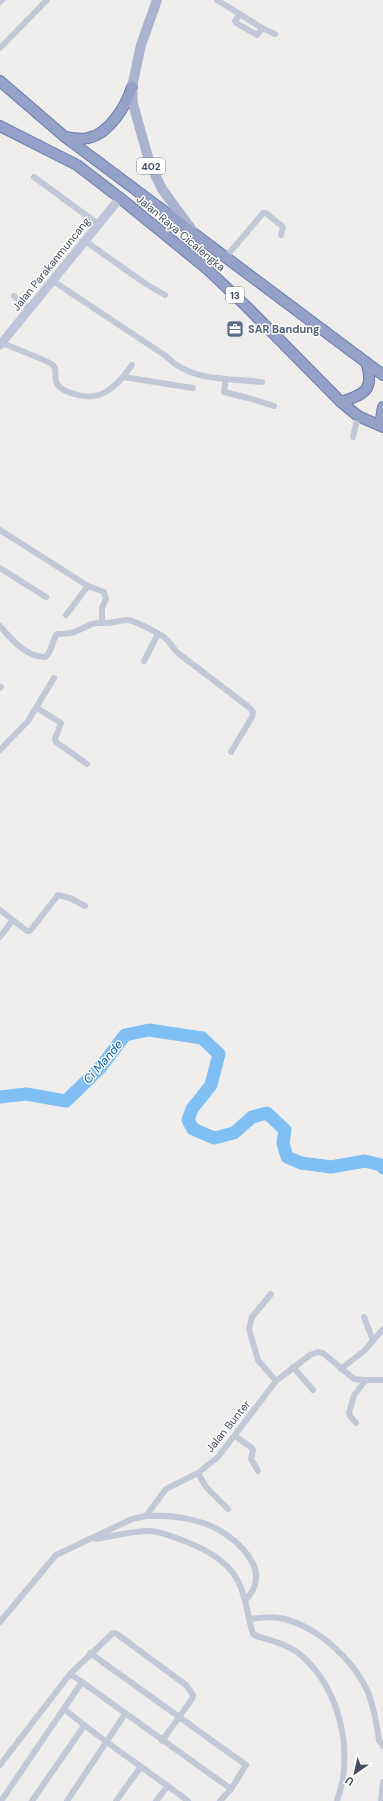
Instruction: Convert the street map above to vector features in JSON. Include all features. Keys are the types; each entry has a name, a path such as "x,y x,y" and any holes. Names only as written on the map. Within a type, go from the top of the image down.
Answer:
{"highway":[{"name":"Jalan Raya Cicalengka","path":"0,81 65,137 383,375"},
{"name":"402","path":"65,137 88,138 103,131 123,109 132,87"},
{"name":"Jalan Raya Cicalengka","path":"0,126 77,165 120,198 206,268 247,307 340,402 358,416 381,426"},
{"path":"340,402 360,395 367,389 370,381 366,362"},
{"path":"381,426 383,407"}],"main road":[{"name":"402","path":"157,0 141,45 132,87 133,104 150,164 162,189 196,235"},
{"name":"Jalan Parakanmuncang","path":"1,344 120,198"}],"street":[{"path":"0,48 2,40 47,0"},
{"path":"217,0 262,28 276,34"},
{"path":"240,14 235,21 236,23 256,35 262,28"},
{"path":"34,178 98,224"},
{"path":"226,258 263,213 266,213 283,227 281,235"},
{"path":"86,241 146,284 165,295"},
{"path":"53,281 166,356 178,366 198,374 226,379 262,382"},
{"path":"14,296 30,309"},
{"path":"1,344 49,362 56,369 56,383 58,387 82,396 96,396 107,392 123,377 132,364"},
{"path":"123,377 193,388"},
{"path":"226,379 224,392 274,406"},
{"path":"353,438 358,416"},
{"path":"0,530 88,586 101,590 106,595 101,614 102,624"},
{"path":"0,568 46,597"},
{"path":"66,615 88,586"},
{"path":"0,626 11,639 30,654 41,657 48,656 52,641 57,634 78,631 94,623 102,624 133,620 168,640 178,654 238,698 253,712 252,717 231,752"},
{"path":"144,661 158,634"},
{"path":"0,750 28,721 54,678"},
{"path":"37,708 61,723 55,739 56,742 87,764"},
{"path":"0,910 27,932 30,931 58,895 70,898 85,906"},
{"path":"0,937 12,920"},
{"path":"271,1294 252,1317 250,1329 258,1360 276,1381"},
{"path":"364,1317 373,1341"},
{"path":"341,1369 365,1350 383,1329"},
{"name":"Jalan Bunter","path":"146,1516 166,1489 198,1473 218,1457 276,1381 310,1355 318,1352 325,1354 354,1379 383,1380"},
{"path":"294,1366 313,1390"},
{"path":"356,1423 349,1413 354,1395 366,1380"},
{"path":"235,1436 252,1448 251,1459 258,1470"},
{"path":"198,1473 206,1487 228,1509"},
{"path":"0,1622 56,1555 132,1519 146,1516 174,1516 207,1524 220,1530 240,1544 252,1562 255,1576 253,1590 246,1600"},
{"path":"88,1540 151,1531 185,1541 209,1552 222,1562 238,1581 246,1600 249,1619 255,1635 284,1645 303,1657 324,1683 330,1694 339,1718 344,1752 343,1780 337,1801"},
{"path":"249,1619 267,1617 284,1620 311,1631 338,1650 353,1668 368,1693 379,1740 383,1746"},
{"path":"0,1765 70,1674 90,1653 113,1633 117,1634 186,1685 193,1695 180,1717 162,1741"},
{"path":"90,1653 246,1765 231,1789 220,1801"},
{"path":"70,1674 231,1789"},
{"path":"2,1801 82,1682"},
{"path":"64,1709 84,1726 167,1787 180,1799 188,1801"},
{"path":"67,1801 125,1714"},
{"path":"32,1801 84,1726"},
{"path":"116,1801 140,1768"},
{"path":"381,1801 383,1782"},
{"path":"156,1801 167,1787"}],"waterway":[{"name":"Ci Mande","path":"0,1097 26,1094 66,1101 100,1068 125,1035 149,1030 202,1038 219,1054 211,1085 192,1109 188,1120 193,1129 214,1138 234,1133 252,1117 267,1113 285,1130 283,1143 287,1157 301,1163 331,1167 365,1161 381,1165 383,1168"}],"place":[{"name":"SAR Bandung","path":"235,329"}]}
